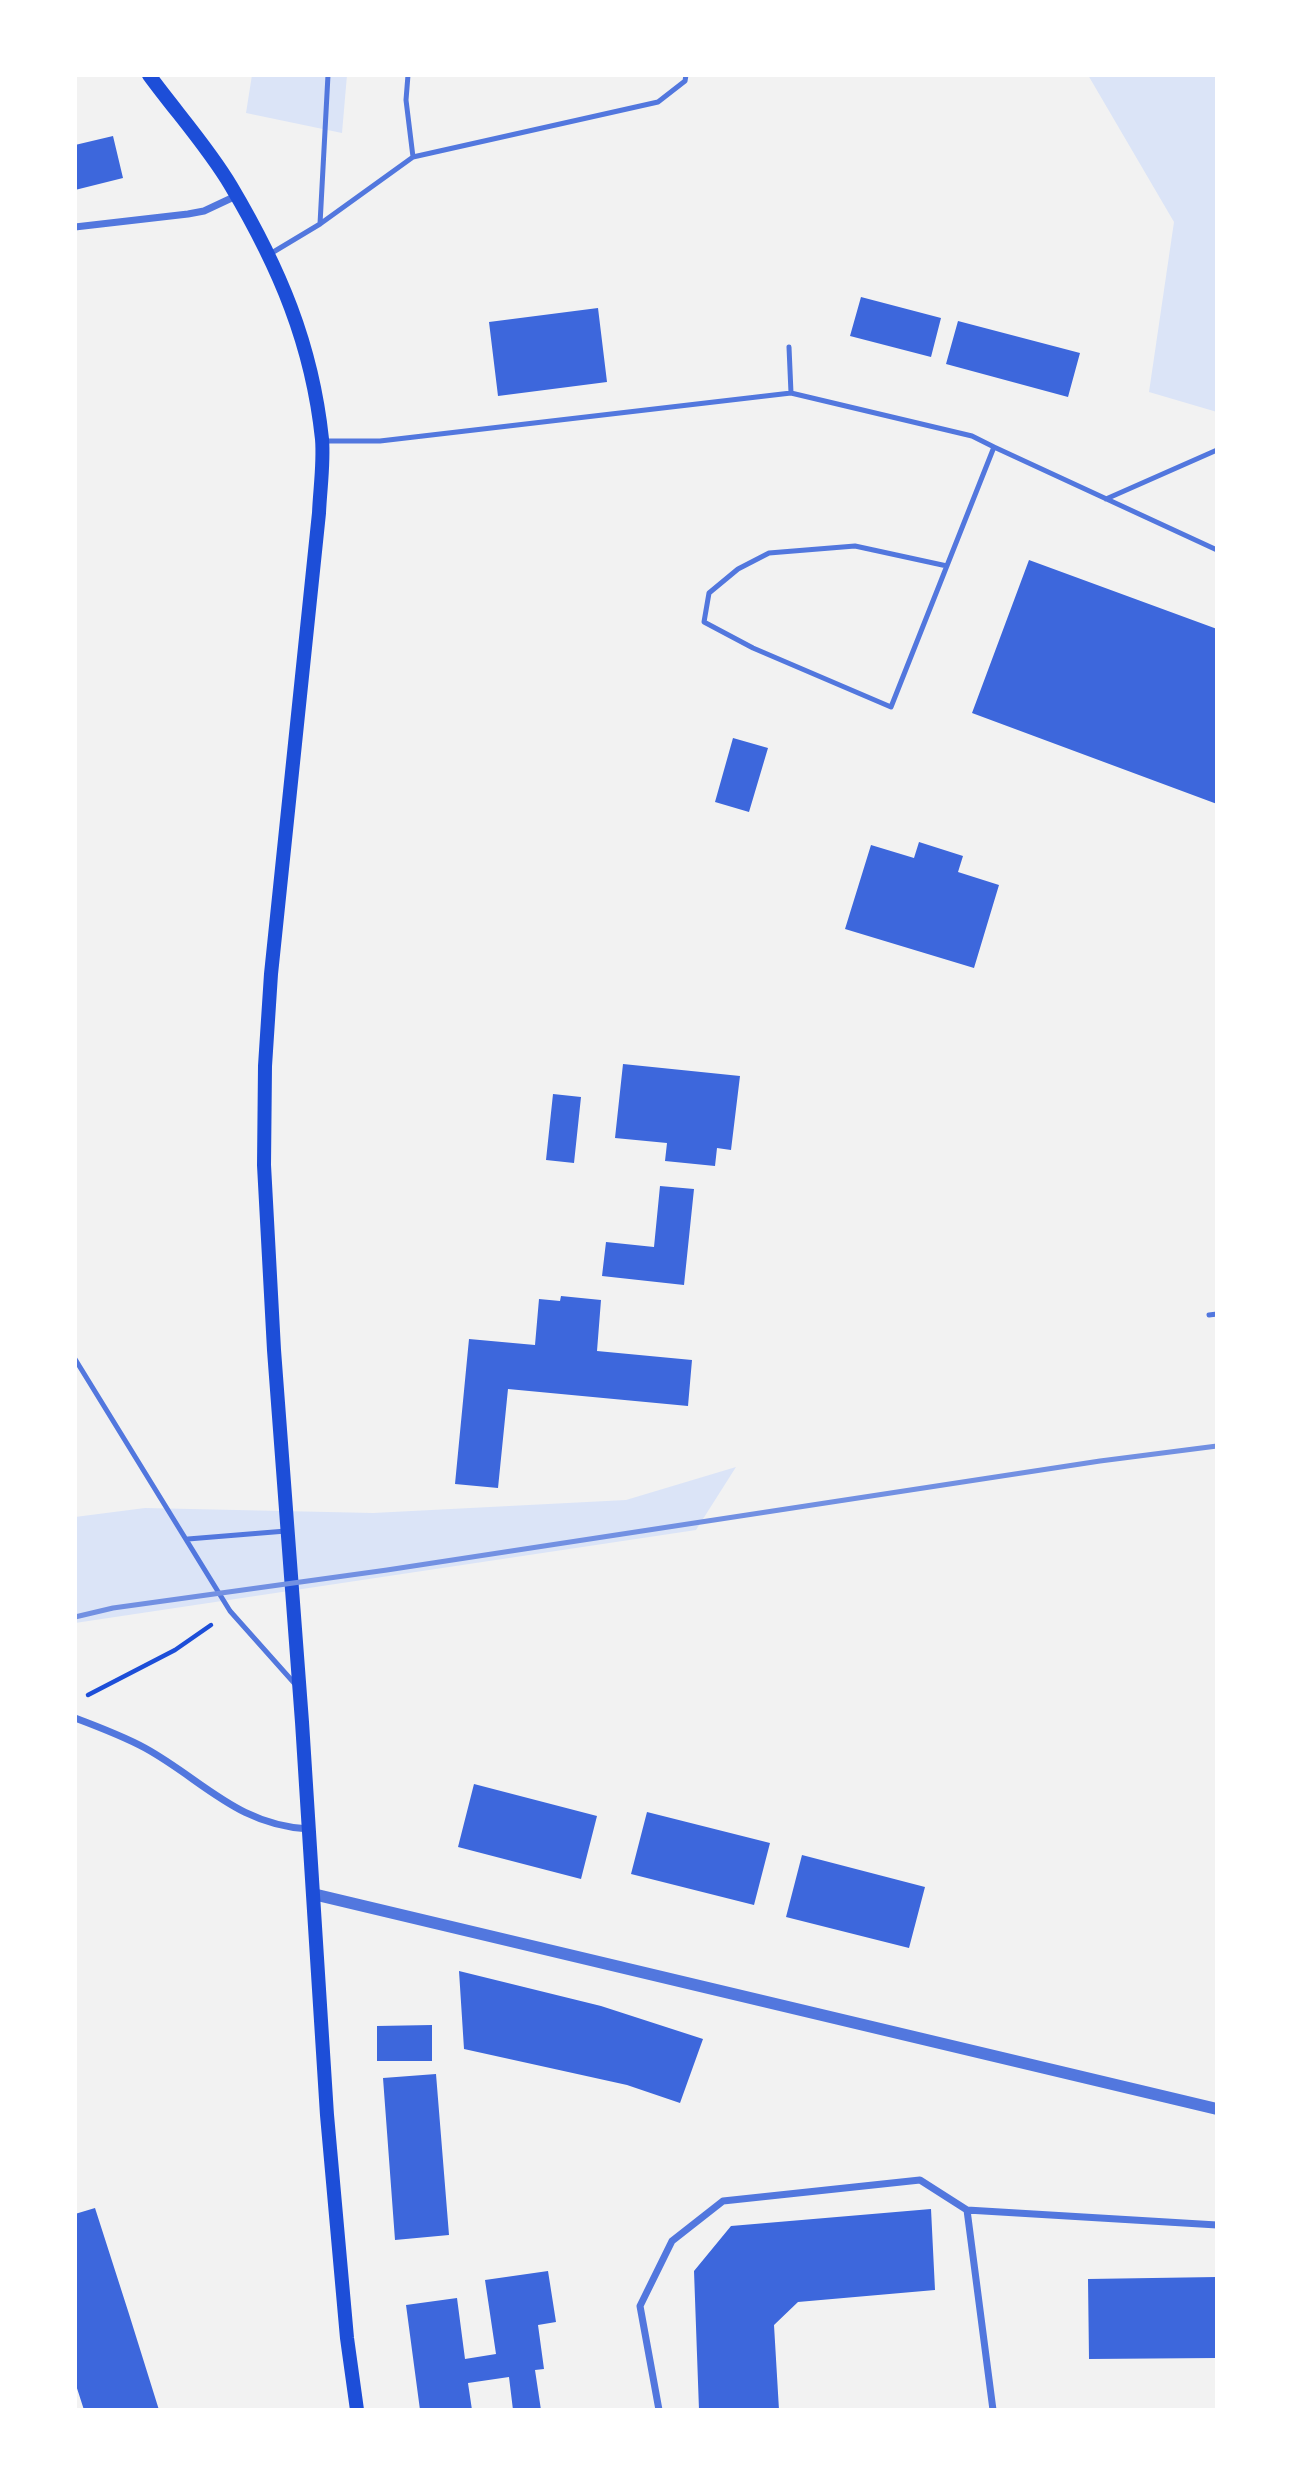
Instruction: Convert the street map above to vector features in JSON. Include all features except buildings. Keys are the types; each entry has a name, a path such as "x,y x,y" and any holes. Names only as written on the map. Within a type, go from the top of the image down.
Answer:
{"main road":[{"path":"149,75 236,195 270,254 305,343 322,442 319,513 271,974 265,1066 264,1165 274,1350 327,2115 347,2338 357,2410"}],"street":[{"path":"75,227 204,211 236,195"},
{"path":"75,1718 146,1748 239,1811 289,1828 309,1829"},
{"path":"313,1894 1217,2109"},
{"path":"659,2410 640,2306 672,2241 723,2201 920,2180 968,2210 1217,2225"},
{"path":"968,2210 993,2410"}],"lane":[{"path":"320,224 328,75"},
{"path":"408,75 407,100 413,157"},
{"path":"270,254 320,224 413,157 658,102 685,81 686,75"},
{"path":"789,347 791,393"},
{"path":"322,442 380,441 791,393 972,436 1217,550"},
{"path":"947,566 855,546 769,553 738,569 709,593 704,622 753,648 891,707 947,566 994,447"},
{"path":"1106,499 1217,450"},
{"path":"1209,1315 1217,1314"},
{"path":"75,1360 230,1611 299,1689"},
{"path":"188,1539 288,1531"}],"path":[{"path":"86,1696 175,1650 230,1611"}],"shaded area":[{"path":"252,75 347,75 342,133 246,113"},
{"path":"1088,75 1217,75 1217,412 1149,392 1174,222"},
{"path":"736,1467 696,1530 75,1623 75,1517 145,1508 373,1513 626,1500"}],"railway":[{"path":"75,1617 113,1608 387,1570 1100,1461 1217,1446"}]}
